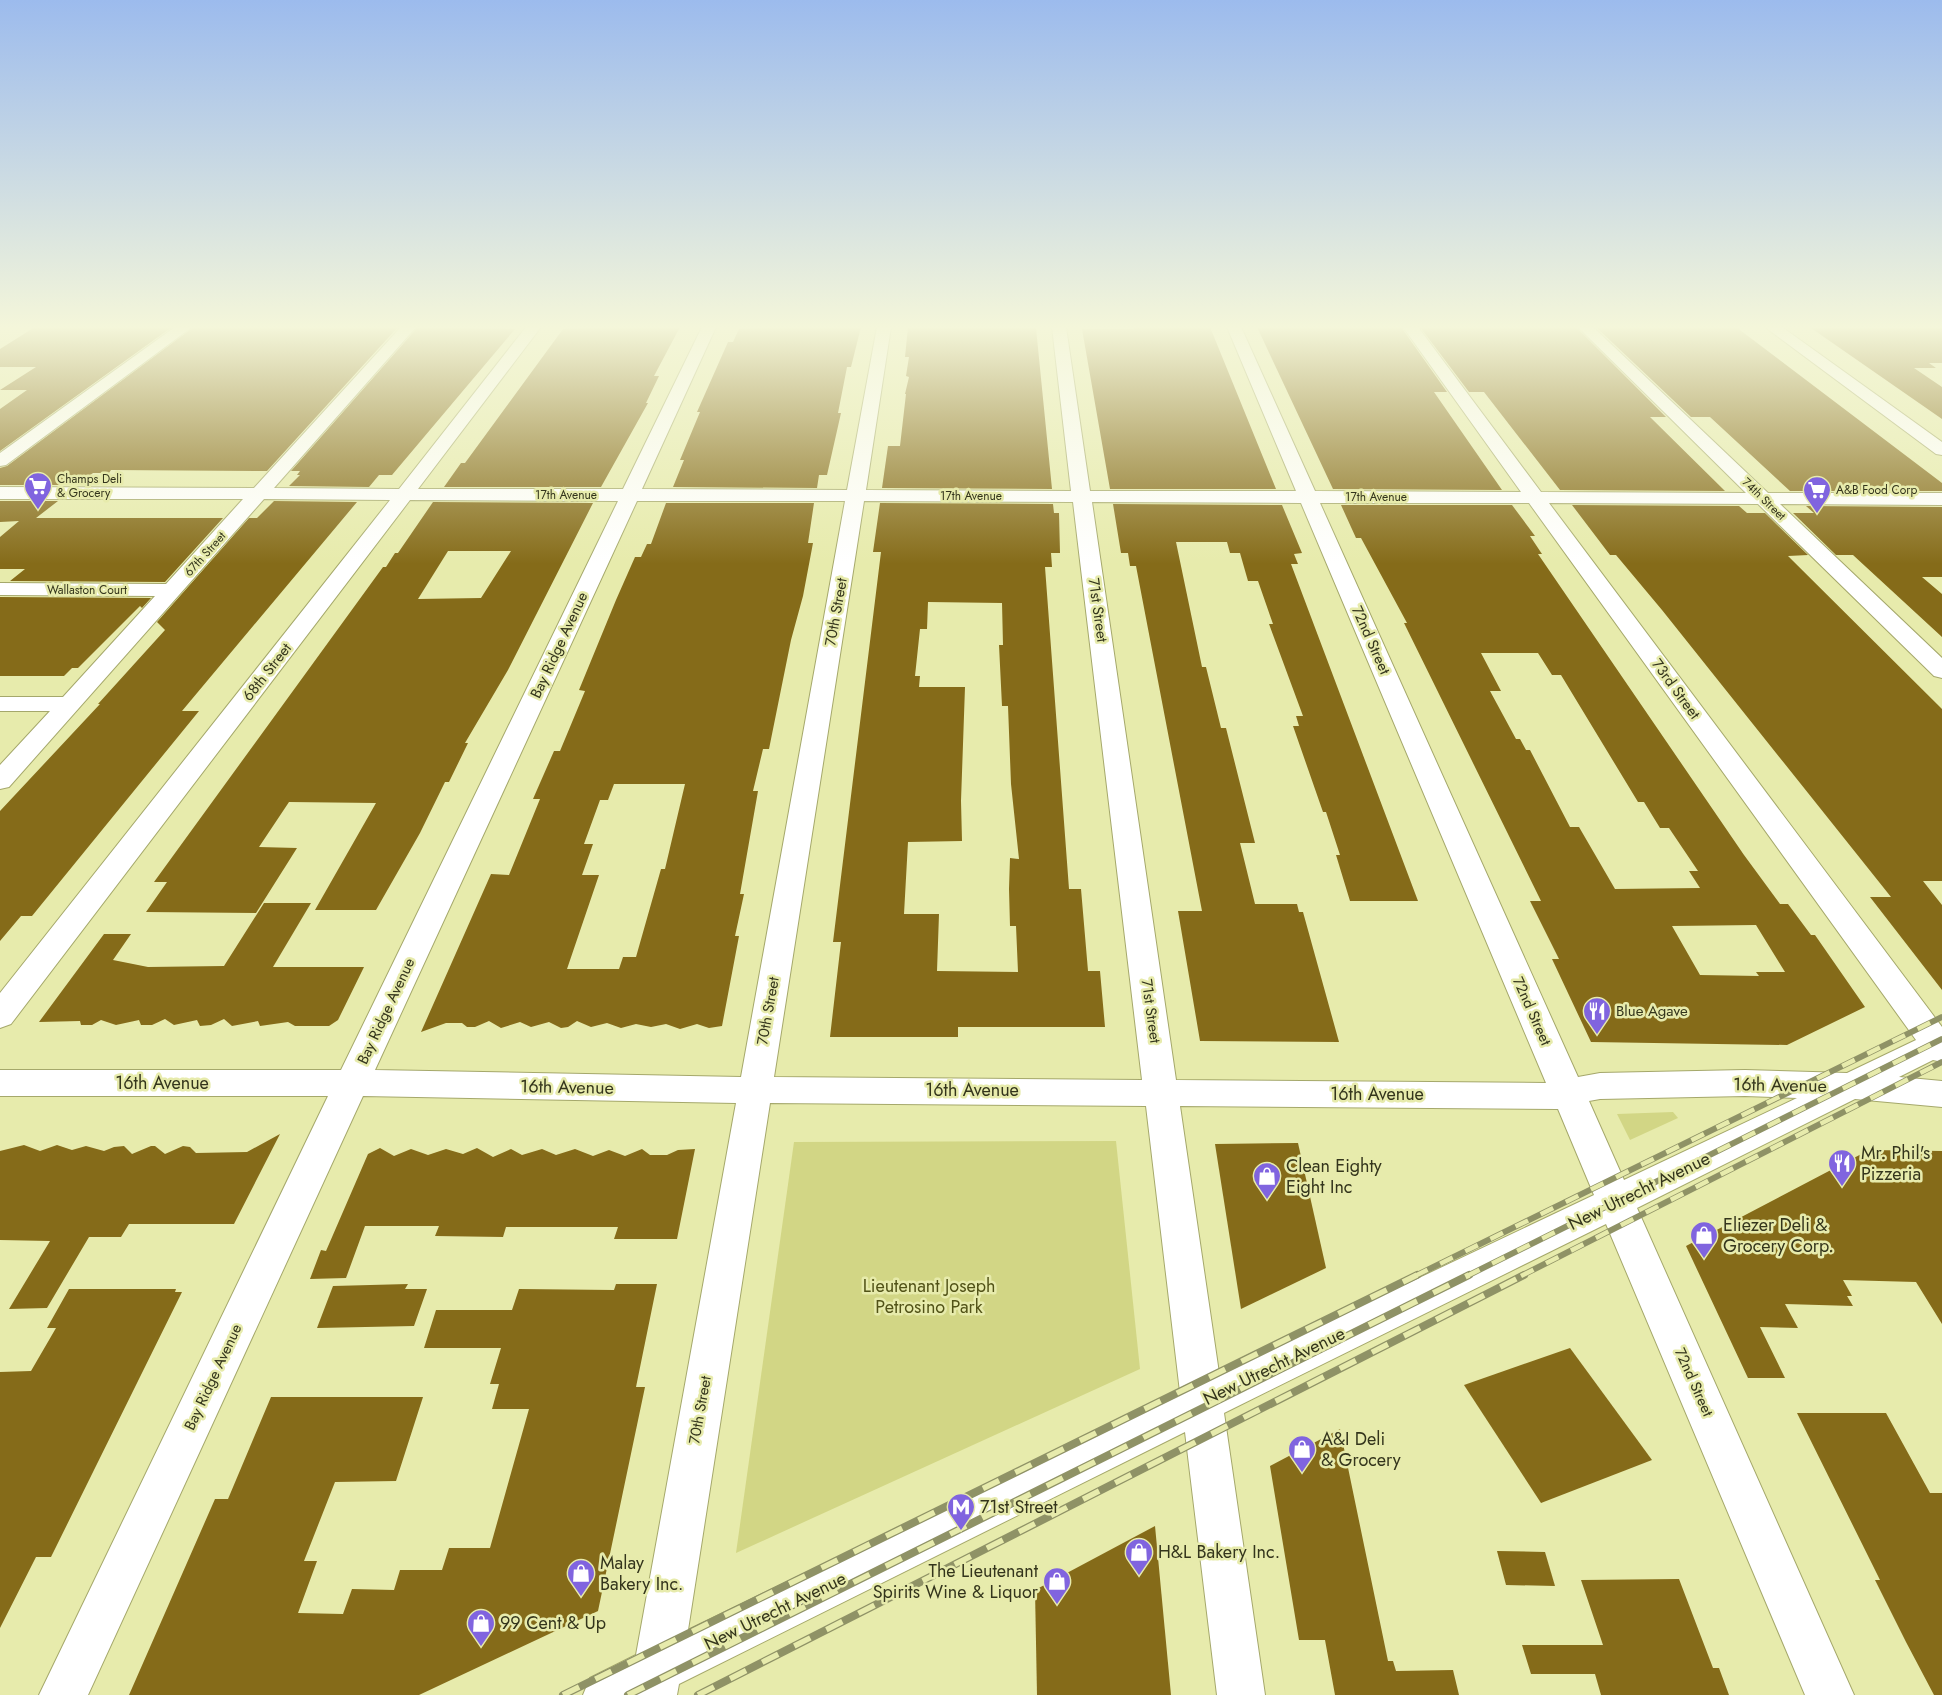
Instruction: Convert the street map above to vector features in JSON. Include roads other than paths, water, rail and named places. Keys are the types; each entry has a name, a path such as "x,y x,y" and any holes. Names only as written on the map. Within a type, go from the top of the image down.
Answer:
{"street":[{"path":"0,461 76,406"},
{"name":"67th Street","path":"0,781 174,590 337,406"},
{"name":"68th Street","path":"0,1016 473,406"},
{"name":"Bay Ridge Avenue","path":"63,1695 672,406"},
{"name":"70th Street","path":"655,1682 871,406"},
{"name":"71st Street","path":"1070,406 1241,1695"},
{"name":"72nd Street","path":"1268,406 1830,1695"},
{"name":"73rd Street","path":"1468,406 1940,1045"},
{"name":"74th Street","path":"1667,406 1942,671"},
{"path":"1881,406 1942,450"},
{"name":"17th Avenue","path":"0,493 1942,499"},
{"name":"Wallaston Court","path":"0,589 174,590"},
{"path":"0,704 70,704"},
{"name":"New Utrecht Avenue","path":"607,1695 655,1682 1202,1400 1616,1202 1851,1086 1940,1045"},
{"name":"16th Avenue","path":"0,1083 352,1083 754,1090 1569,1096 1583,1088 1600,1086 1745,1083 1851,1086 1942,1094"}],"railway":[{"path":"1415,1276 1942,1017"},
{"path":"1467,1276 1942,1039"},
{"path":"1521,1276 1942,1062"},
{"path":"563,1695 1417,1275"},
{"path":"628,1695 1469,1275"},
{"path":"698,1695 1524,1275"}],"place":[{"name":"Champs Deli & Grocery","path":"38,510"},
{"name":"A&B Food Corp","path":"1817,514"},
{"name":"Blue Agave","path":"1597,1035"},
{"name":"Mr. Phil's Pizzeria","path":"1842,1187"},
{"name":"Clean Eighty Eight Inc","path":"1267,1200"},
{"name":"Eliezer Deli & Grocery Corp.","path":"1704,1259"},
{"name":"A&I Deli & Grocery","path":"1302,1473"},
{"name":"71st Street","path":"961,1531"},
{"name":"H&L Bakery Inc.","path":"1139,1576"},
{"name":"Malay Bakery Inc.","path":"581,1597"},
{"name":"The Lieutenant Spirits Wine & Liquor","path":"1057,1605"},
{"name":"99 Cent & Up","path":"481,1647"}],"park label":[{"name":"Lieutenant Joseph Petrosino Park","path":"929,1296"}]}
